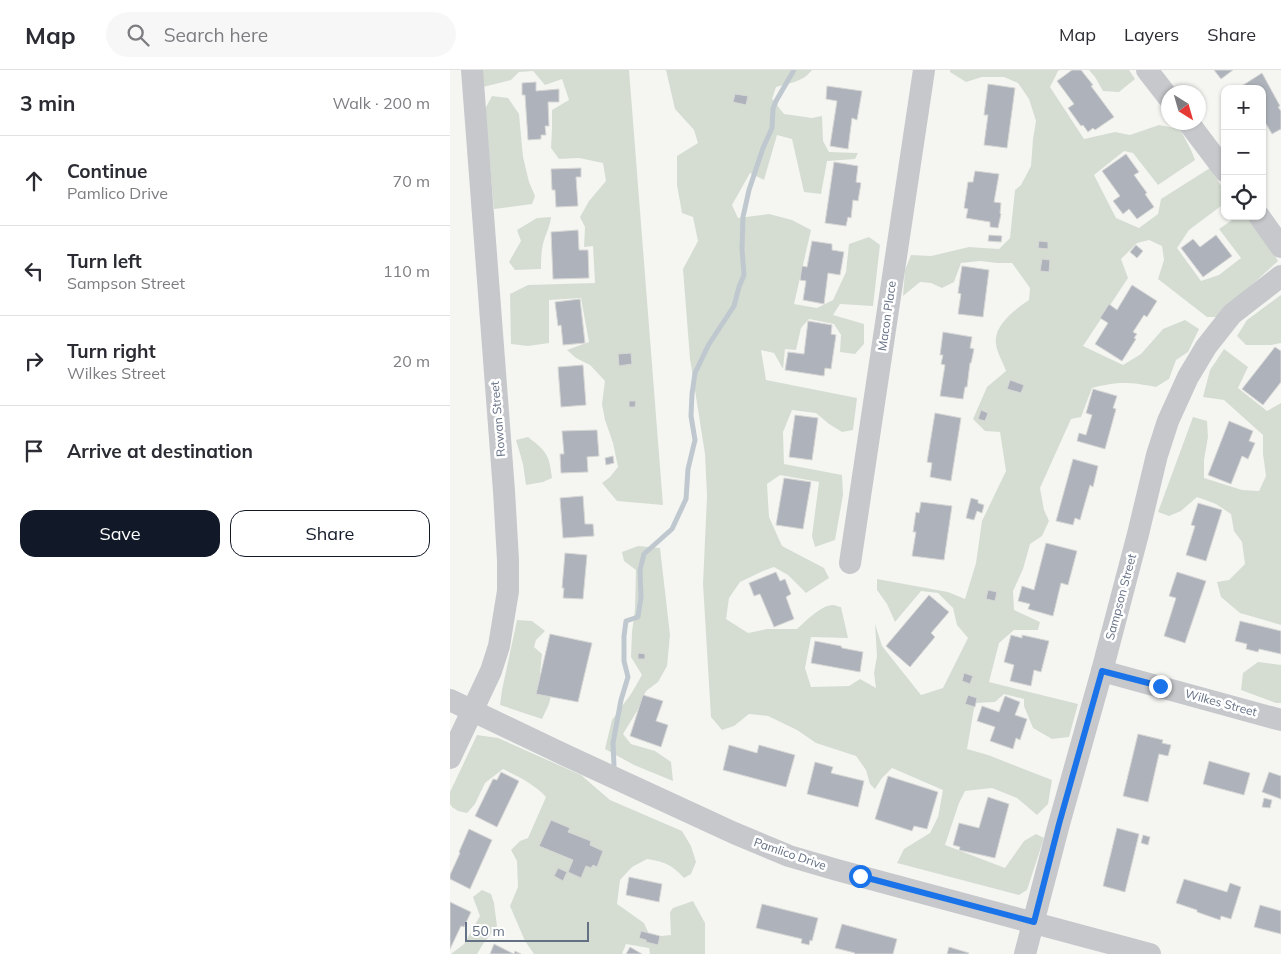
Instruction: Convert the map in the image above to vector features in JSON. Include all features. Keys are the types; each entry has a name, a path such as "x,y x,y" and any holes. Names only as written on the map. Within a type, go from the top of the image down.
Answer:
{"street":[{"name":"Rowan Street","path":"450,758 491,672 499,646 508,591 508,560 472,70"},
{"name":"Macon Place","path":"850,563 924,70"},
{"path":"1148,70 1161,88"},
{"path":"1194,130 1221,166"},
{"path":"1262,220 1281,247"},
{"name":"Sampson Street","path":"1025,954 1102,671 1157,455 1168,420 1188,377 1206,347 1232,314 1281,276"},
{"name":"Wilkes Street","path":"1102,671 1281,720"},
{"name":"Pamlico Drive","path":"450,700 717,825 789,856 1150,954"}],"shaded area":[{"path":"481,70 629,70 663,505 617,501 602,483 618,467 602,404 605,381 590,365 576,358 567,350 589,342 581,298 549,300 549,343 528,346 511,344 510,294 528,285 595,283 593,246 584,247 585,227 580,217 589,201 606,181 603,163 579,158 559,159 551,148 552,110 569,100 562,79 545,85 533,71 519,72 511,80 483,87"},
{"path":"666,70 812,70 800,80 776,87 772,99 784,114 812,118 822,116 823,141 829,152 858,153 855,159 827,161 821,194 804,192 792,139 777,135 764,180 750,173 732,205 738,218 769,214 792,220 811,230 794,304 817,308 833,300 846,272 849,244 869,237 880,245 873,306 840,304 833,315 864,324 864,344 855,354 840,352 841,335 834,324 809,319 801,328 796,350 785,349 783,369 774,353 761,350 766,380 857,398 853,430 842,432 816,413 792,410 783,432 784,464 842,475 843,495 835,540 815,547 812,536 819,482 780,475 767,484 769,517 782,546 824,568 829,578 806,593 788,575 774,567 740,582 729,598 726,619 748,633 767,629 797,629 823,608 833,605 841,607 848,638 811,637 805,668 811,687 849,686 860,679 876,688 874,673 877,656 875,624 882,646 921,695 943,688 968,638 957,625 953,608 938,593 921,591 895,622 887,604 877,590 877,579 948,592 965,599 976,563 982,521 1006,471 1000,432 985,431 973,419 987,387 1006,371 996,344 998,330 1006,318 1029,300 1030,288 1012,263 980,261 961,263 954,282 942,288 931,283 920,282 903,296 905,270 911,255 931,256 969,247 999,249 1010,238 1015,190 1021,185 1031,166 1036,121 1029,99 1018,83 1004,77 982,77 966,82 950,72 950,70 1060,70 1050,87 1084,139 1115,132 1130,135 1159,125 1161,125 1161,130 1181,130 1195,160 1158,185 1133,153 1124,151 1094,175 1116,218 1139,228 1158,214 1161,199 1210,168 1221,186 1221,206 1189,230 1177,248 1201,281 1219,275 1241,258 1219,229 1232,220 1249,220 1263,236 1278,261 1217,317 1207,317 1158,279 1164,260 1162,246 1149,240 1137,243 1121,259 1128,278 1083,346 1123,365 1141,354 1163,329 1185,320 1199,329 1188,352 1176,360 1169,379 1156,387 1124,383 1092,388 1081,417 1071,419 1040,488 1044,510 1049,521 1042,536 1030,544 1023,569 1013,591 1014,610 1040,622 1038,630 1014,630 999,643 989,682 1078,704 1069,737 1052,739 1033,728 1024,706 1024,699 1004,694 995,702 975,703 967,749 988,755 1052,780 1048,804 1037,815 1017,798 992,788 965,791 945,845 1005,868 1024,841 1036,834 1044,838 1027,890 1019,895 897,863 904,849 930,833 938,817 943,790 892,768 875,789 870,784 866,770 856,756 816,743 797,730 768,716 749,714 734,726 722,730 711,717 703,584 707,496 705,454 690,359 683,269 698,241 693,217 682,213 677,185 677,156 698,143 694,130 675,109"},
{"path":"1089,70 1129,70 1135,79 1119,92 1103,91"},
{"path":"492,96 508,98 519,114 523,157 529,182 535,196 532,204 494,209 485,109"},
{"path":"551,217 542,247 541,269 515,270 509,262 521,241 517,230 537,218"},
{"path":"1281,295 1281,343 1246,345 1237,336 1247,320"},
{"path":"1224,349 1248,367 1238,388 1267,411 1281,403 1281,625 1240,613 1221,597 1217,582 1229,580 1245,564 1242,542 1234,531 1231,514 1216,504 1197,497 1181,511 1169,516 1158,512 1193,417 1207,421 1208,437 1204,460 1204,478 1242,490 1259,491 1266,476 1263,435 1224,400 1203,397 1210,370"},
{"path":"528,437 546,454 552,478 543,482 526,485 523,464 516,440"},
{"path":"638,546 660,548 670,635 667,666 658,682 646,691 623,734 631,744 655,751 671,762 673,781 634,765 605,749 612,720 642,675 631,657 636,570 624,561 622,552"},
{"path":"517,620 532,621 545,631 536,640 534,647 542,654 540,673 553,687 549,704 542,719 500,705"},
{"path":"1258,662 1281,665 1281,703 1276,703 1241,690 1243,673"},
{"path":"477,735 498,738 581,775 610,800 682,831 691,846 696,862 691,874 684,878 667,864 647,859 632,867 620,880 617,904 644,923 649,934 661,936 671,935 670,912 673,908 693,901 705,923 705,954 650,954 649,948 626,944 622,954 534,954 525,941 510,906 518,887 517,861 511,850 520,841 528,838 546,797 531,785 503,769 485,783 475,804 467,813 452,807 450,804 450,792"},
{"path":"482,890 491,894 497,926 477,954 451,954 464,944 480,916 473,897"}],"building":[{"path":"1072,70 1081,70 1114,117 1095,130 1093,128 1088,132 1083,125 1081,126 1068,108 1074,104 1057,81"},
{"path":"1214,70 1233,70 1221,79"},
{"path":"1262,73 1280,106 1278,107 1281,111 1281,129 1272,134 1266,124 1266,85 1243,85"},
{"path":"536,82 536,91 559,89 559,102 548,102 549,126 545,126 546,135 541,135 541,139 528,140 525,95 522,95 522,83"},
{"path":"988,84 1015,88 1007,148 984,145 988,115 984,115"},
{"path":"827,86 862,91 857,120 852,118 848,149 830,146 837,101 826,99"},
{"path":"735,94 748,96 746,105 733,102"},
{"path":"1126,154 1139,172 1134,175 1154,207 1137,219 1129,209 1123,214 1113,201 1120,196 1102,171"},
{"path":"834,162 858,166 856,182 861,183 858,201 853,200 851,218 848,217 846,226 825,223"},
{"path":"581,168 581,177 576,177 578,206 556,207 555,190 552,190 551,169"},
{"path":"975,171 999,174 994,202 1001,203 998,228 990,227 990,222 966,218 968,209 964,208 968,182 973,182"},
{"path":"578,230 579,250 588,250 589,278 553,279 551,232"},
{"path":"989,235 1002,236 1001,242 988,241"},
{"path":"1216,235 1232,256 1203,277 1181,248 1193,239 1200,247"},
{"path":"812,241 832,244 832,250 844,252 840,275 828,273 824,304 803,300 806,281 800,280 802,266 807,267"},
{"path":"1039,241 1048,242 1048,249 1038,248"},
{"path":"1136,245 1143,251 1137,258 1130,252"},
{"path":"1042,259 1050,260 1049,272 1040,271"},
{"path":"962,266 989,270 983,317 958,314 961,294 958,293"},
{"path":"1132,285 1157,301 1147,317 1144,315 1133,332 1137,334 1134,338 1136,339 1122,361 1095,344 1108,323 1100,318 1109,304 1117,310"},
{"path":"580,299 585,343 563,345 561,325 558,326 555,302"},
{"path":"808,321 832,325 831,334 836,335 831,369 825,368 824,376 785,370 788,352 804,354"},
{"path":"943,332 972,337 970,348 974,349 963,399 940,396 945,365 941,364 943,355 940,355"},
{"path":"1275,347 1281,351 1281,382 1263,405 1242,389"},
{"path":"631,353 632,364 619,366 618,354"},
{"path":"583,365 586,405 561,407 558,367"},
{"path":"1010,380 1024,385 1021,393 1007,389"},
{"path":"1093,389 1117,396 1113,408 1116,409 1105,449 1077,441 1079,433 1086,435 1092,415 1086,413"},
{"path":"629,401 636,401 635,407 629,407"},
{"path":"981,410 988,413 985,421 978,419"},
{"path":"935,413 961,418 951,481 930,477 932,463 927,462"},
{"path":"795,415 818,418 812,460 789,457"},
{"path":"1229,421 1253,431 1249,441 1255,443 1248,459 1242,456 1231,484 1208,475"},
{"path":"597,430 599,456 587,457 588,472 561,473 560,454 564,454 562,431"},
{"path":"613,456 614,463 606,465 605,458"},
{"path":"1073,459 1098,466 1093,487 1090,485 1080,520 1075,518 1073,525 1056,521"},
{"path":"784,478 811,482 803,529 776,525"},
{"path":"583,496 585,524 593,524 594,536 563,538 560,498"},
{"path":"971,498 978,500 978,503 984,505 982,513 977,511 974,520 966,518"},
{"path":"921,502 952,506 944,560 912,556 916,532 913,532 916,512 919,513"},
{"path":"1198,503 1222,510 1206,561 1186,555 1195,526 1191,525"},
{"path":"1046,543 1077,551 1068,585 1061,583 1053,616 1028,609 1030,604 1018,601 1022,586 1034,590"},
{"path":"565,553 587,555 583,599 563,598"},
{"path":"776,572 780,581 785,579 791,594 786,597 794,619 774,627 760,594 754,596 749,583"},
{"path":"1177,572 1206,581 1185,643 1164,636 1176,598 1169,596"},
{"path":"988,590 997,592 995,601 986,599"},
{"path":"929,595 949,612 931,633 935,637 910,667 886,646"},
{"path":"1240,621 1281,631 1281,654 1259,649 1258,652 1246,649 1247,644 1235,641"},
{"path":"550,634 592,643 578,702 536,694"},
{"path":"1011,635 1022,638 1022,635 1049,641 1041,672 1034,670 1031,686 1010,681 1014,665 1004,662"},
{"path":"815,641 863,652 860,672 811,663"},
{"path":"638,653 645,654 645,659 638,659"},
{"path":"964,673 973,676 970,684 962,681"},
{"path":"643,695 663,701 656,721 668,725 661,747 630,736"},
{"path":"968,695 977,698 975,707 965,704"},
{"path":"1005,696 1020,702 1015,715 1027,719 1020,740 1016,738 1013,749 990,741 995,727 977,721 982,706 999,712"},
{"path":"1138,734 1163,740 1162,743 1171,745 1168,756 1159,754 1148,802 1123,796"},
{"path":"729,745 757,753 759,745 795,755 786,787 723,770"},
{"path":"1209,761 1250,773 1244,795 1203,784"},
{"path":"815,762 833,767 831,773 864,781 858,807 807,794"},
{"path":"501,772 519,781 497,827 475,816 493,779 497,780"},
{"path":"1269,772 1281,776 1281,799 1262,792"},
{"path":"888,776 938,792 927,829 914,826 912,831 875,819"},
{"path":"988,797 1009,804 995,858 959,850 960,847 953,845 959,823 979,828"},
{"path":"1264,798 1272,800 1270,808 1262,807"},
{"path":"551,820 570,828 568,832 591,841 590,845 603,851 597,867 593,865 591,868 586,866 581,878 568,872 573,860 539,846"},
{"path":"1117,828 1139,834 1125,892 1103,886"},
{"path":"469,829 492,840 470,889 450,879"},
{"path":"1143,835 1150,837 1148,845 1141,843"},
{"path":"558,868 567,872 563,881 554,876"},
{"path":"629,877 662,884 659,902 626,895"},
{"path":"1184,879 1227,892 1230,883 1241,887 1231,919 1221,916 1220,920 1176,903"},
{"path":"450,902 471,912 464,927 461,926 450,949"},
{"path":"762,904 818,918 812,941 810,940 809,945 801,943 802,939 756,928"},
{"path":"1260,905 1281,911 1281,934 1254,927"},
{"path":"842,924 897,939 893,954 854,954 835,948"},
{"path":"641,931 660,936 658,945 639,938"},
{"path":"494,944 514,954 490,954"},
{"path":"630,947 642,954 626,954"},
{"path":"949,947 969,953 947,954"}],"waterway":[{"path":"614,766 613,743 621,700 628,677 624,661 626,621 638,617 641,597 640,570 644,554 672,529 686,499 688,469 695,440 691,416 695,373 709,344 734,306 744,275 742,249 743,217 749,190 772,128 773,109 794,70"}],"route":[{"path":"860,876 1034,922 1102,671 1160,686"}]}
